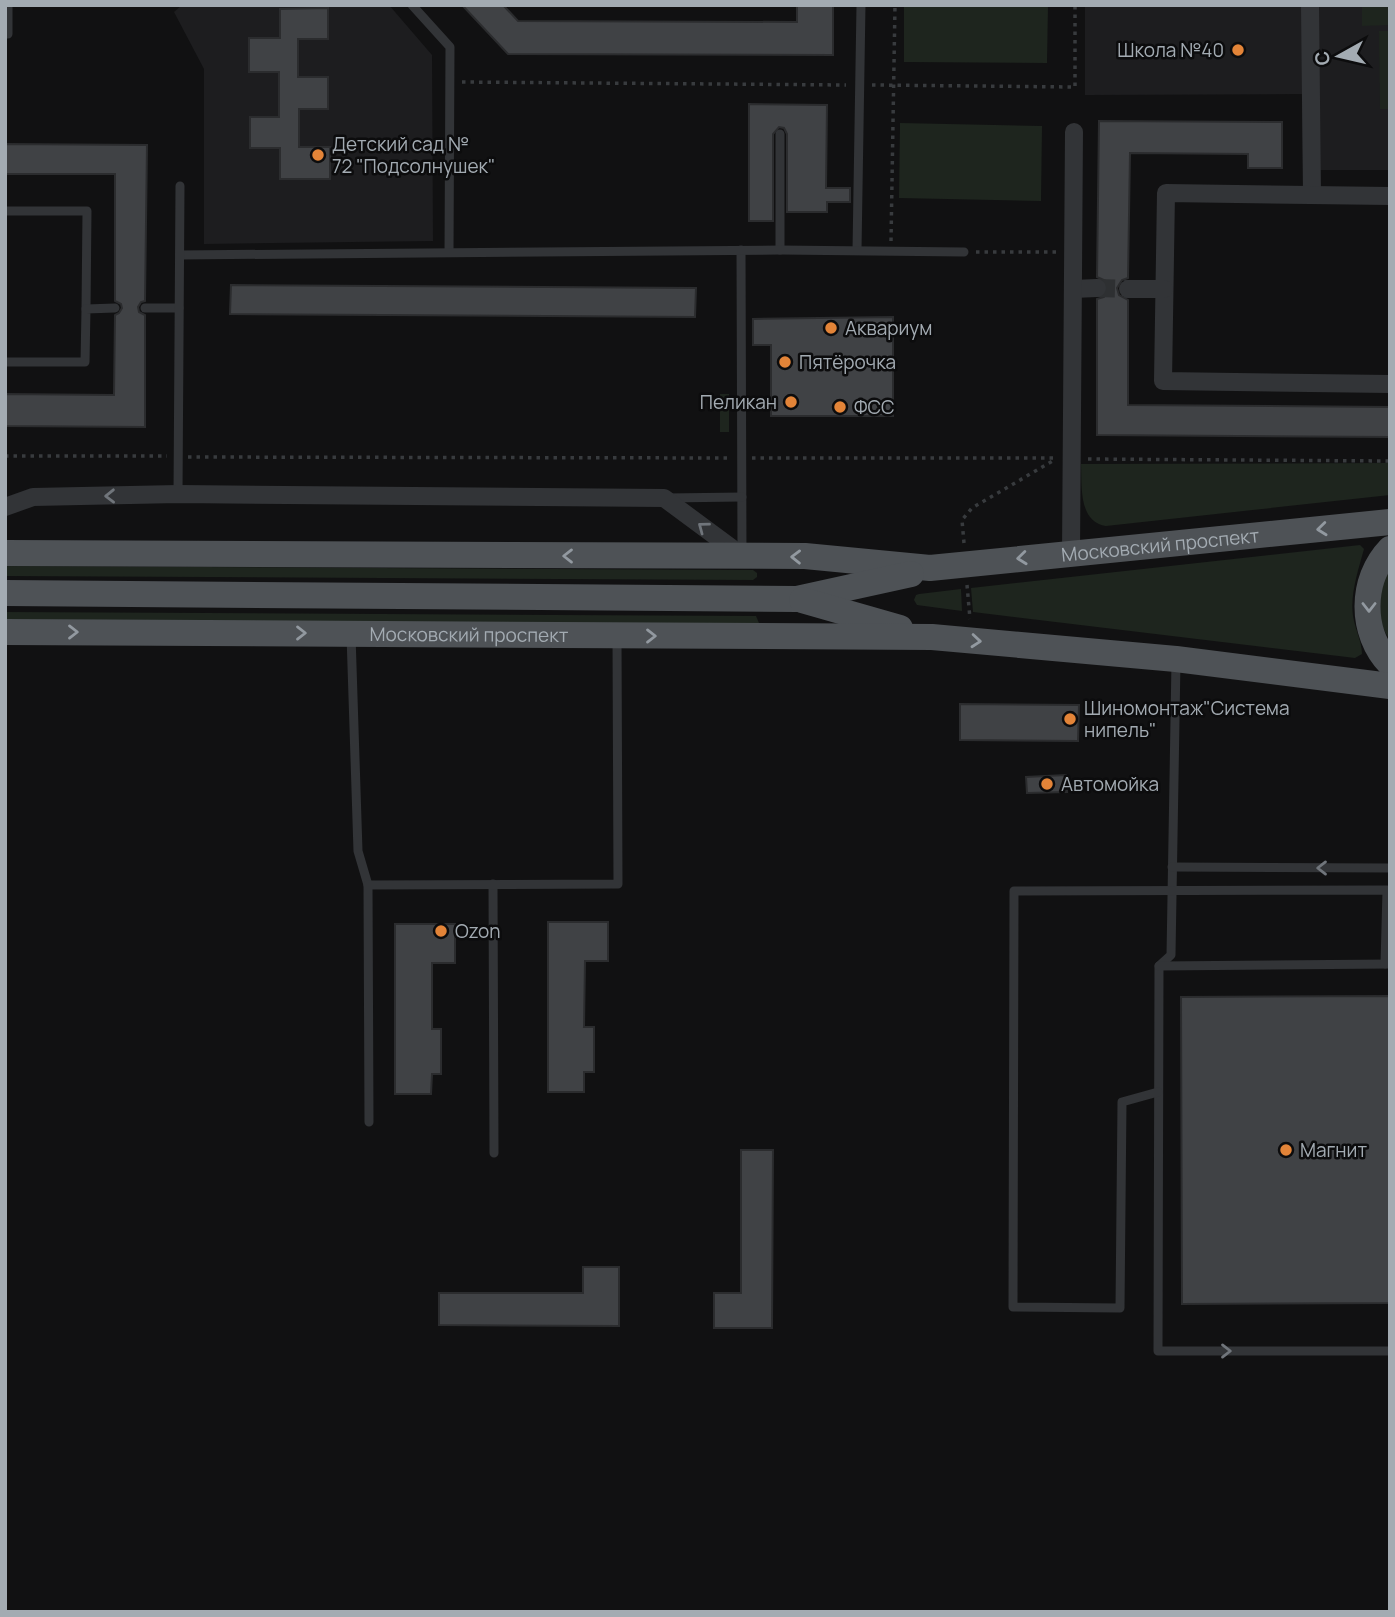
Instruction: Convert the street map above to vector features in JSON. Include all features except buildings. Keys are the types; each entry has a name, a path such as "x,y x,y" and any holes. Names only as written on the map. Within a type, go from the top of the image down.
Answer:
{"main road":[{"name":"Московский проспект","path":"5,593 797,599 921,571 965,564 1390,522"},
{"path":"1390,549 1380,559 1370,585 1367,605 1370,631 1377,651 1390,664"},
{"name":"Московский проспект","path":"5,553 805,556 921,571"},
{"path":"921,571 887,592 888,607 898,621 924,635"},
{"name":"Московский проспект","path":"797,599 924,635"},
{"name":"Московский проспект","path":"5,632 924,635 1176,659 1390,686"}],"street":[{"path":"1310,5 1312,195"},
{"path":"1070,554 1074,132"},
{"path":"1390,196 1166,193 1163,381 1390,384"},
{"path":"1073,289 1097,288"},
{"path":"1128,289 1164,289"},
{"path":"5,507 33,497 178,495 664,498 742,556"}],"lane":[{"path":"5,34 8,34 8,5"},
{"path":"412,5 450,47 449,252"},
{"path":"857,250 861,5"},
{"path":"780,134 780,250"},
{"path":"178,495 180,186"},
{"path":"5,211 87,211 85,362 5,362"},
{"path":"741,250 742,556"},
{"path":"180,255 741,250 964,252"},
{"path":"86,309 115,308"},
{"path":"145,308 179,308"},
{"path":"664,498 742,498"},
{"path":"351,634 358,851 368,885 369,1122"},
{"path":"368,885 618,884 617,636"},
{"path":"1176,659 1171,955 1159,966 1158,1352 1390,1351"},
{"path":"1172,867 1390,868"},
{"path":"492,884 494,1153"},
{"path":"1158,1093 1122,1102 1120,1308 1013,1307 1014,891 1387,890 1388,964 1159,966"}],"path":[{"path":"890,251 895,5"},
{"path":"450,82 1075,87 1076,5"},
{"path":"964,252 1073,252"},
{"path":"5,456 1058,458 972,508 962,520 971,640"},
{"path":"1071,458 1390,461"}],"shaded area":[{"name":"Детский сад № 72 \"Подсолнушек\"","path":"182,5 389,5 432,55 433,241 204,244 204,69 174,12"},
{"path":"904,5 1048,5 1047,63 904,62"},
{"name":"Школа №40","path":"1085,5 1390,5 1390,170 1303,170 1302,94 1085,95"},
{"path":"1362,5 1390,5 1390,25 1362,26"},
{"path":"1379,31 1390,31 1390,109 1380,109"},
{"path":"900,123 1042,126 1041,201 899,198"},
{"path":"720,394 729,394 729,432 720,432"},
{"path":"1390,463 1390,495 1106,526 1090,518 1082,492 1081,464"},
{"path":"1360,545 1364,549 1355,582 1352,608 1362,654 1355,658 973,612 971,588"},
{"path":"1390,565 1390,640 1380,621 1378,603"},
{"path":"5,566 753,570 757,577 753,580 5,576"},
{"path":"961,589 962,611 917,605 914,600 919,594"},
{"path":"5,612 756,616 759,623 5,621"}],"tunnel":[{"path":"1097,288 1128,289"}],"place":[{"name":"Школа №40","path":"1238,50"},
{"name":"Детский сад № 72 \"Подсолнушек\"","path":"318,155"},
{"name":"Аквариум","path":"831,328"},
{"name":"Пятёрочка","path":"785,362"},
{"name":"Пеликан","path":"791,402"},
{"name":"ФСС","path":"840,407"},
{"name":"Шиномонтаж\"Система нипель\"","path":"1070,719"},
{"name":"Автомойка","path":"1047,784"},
{"name":"Ozon","path":"441,931"},
{"name":"Магнит","path":"1286,1150"}]}
